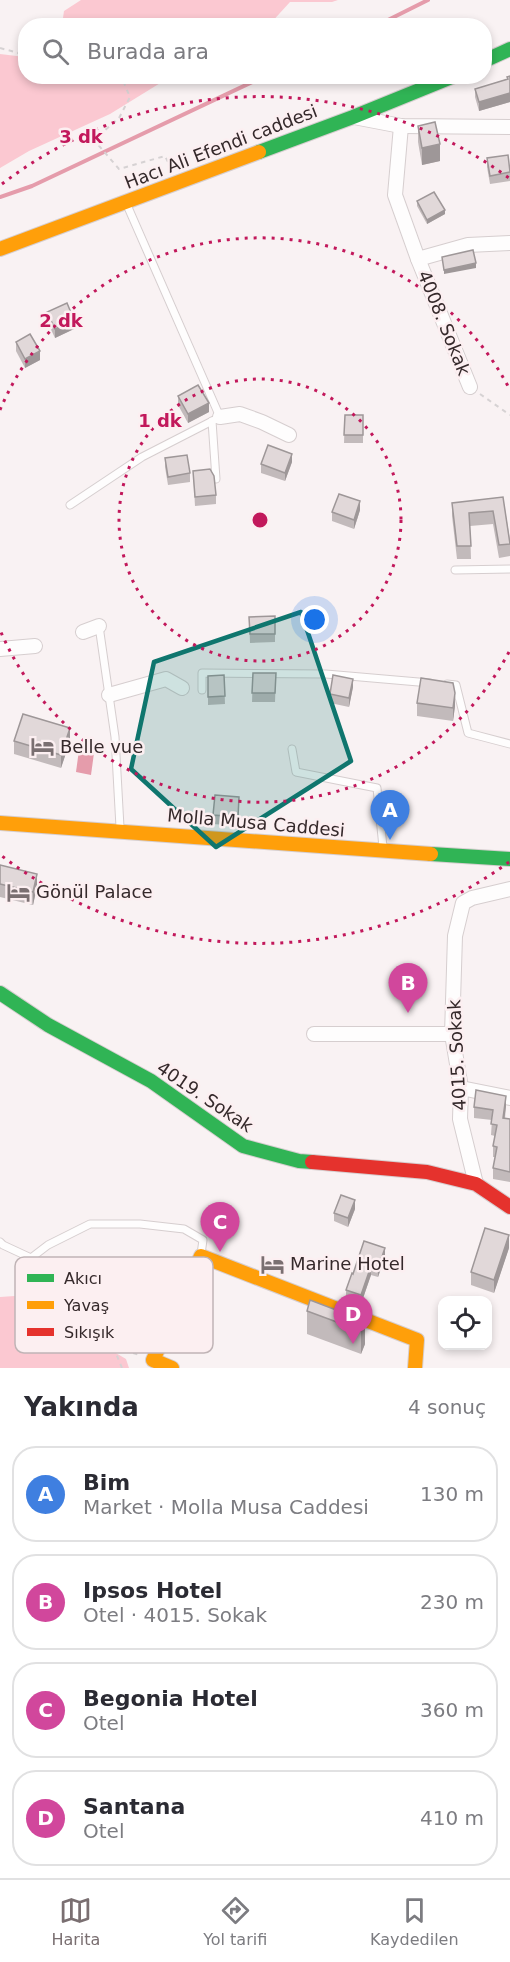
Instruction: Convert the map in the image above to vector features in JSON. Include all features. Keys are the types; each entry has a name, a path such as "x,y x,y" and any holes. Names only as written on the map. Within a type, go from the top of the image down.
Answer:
{"street":[{"path":"492,57 510,49"},
{"name":"Hacı Ali Efendi caddesi","path":"0,249 179,183 434,84"},
{"path":"352,117 401,126 510,127"},
{"name":"4008. Sokak","path":"401,126 395,195 418,259 470,387"},
{"name":"4008. Sokak","path":"418,259 468,245 510,243"},
{"path":"216,419 240,414 289,435"},
{"path":"83,632 99,626"},
{"path":"0,649 35,646"},
{"path":"109,695 166,679 182,688"},
{"name":"Molla Musa Caddesi","path":"0,823 510,859"},
{"name":"4015. Sokak","path":"476,1184 460,1119 461,1088 452,1034 455,936 464,903 472,898 510,889"},
{"name":"4019. Sokak","path":"0,993 48,1025 151,1081 243,1146 299,1161 427,1172 476,1184 510,1207"},
{"path":"314,1034 452,1034"},
{"path":"461,1088 510,1098"},
{"path":"213,1261 417,1340 415,1368"},
{"path":"156,1353 153,1360 172,1368"}],"lane":[{"path":"126,203 216,419 216,479"},
{"path":"70,505 142,457 216,419"},
{"path":"455,570 510,569"},
{"path":"99,626 115,737 120,830"},
{"path":"202,690 202,673 326,674 432,683"},
{"path":"444,684 456,685 468,733 510,744"},
{"path":"292,749 296,772 377,788 383,850"},
{"path":"32,1257 48,1245 90,1224 140,1224 184,1229 203,1240 201,1256"},
{"path":"0,1242 29,1257"}],"path":[{"path":"0,48 18,52"},
{"path":"124,84 130,97 119,118 94,140 119,169 165,156 179,183"},
{"path":"470,387 510,415"},
{"path":"116,1353 122,1368"},
{"path":"133,1353 153,1360"}],"highlighted area":[{"path":"301,612 351,761 216,847 131,769 154,662"}],"shaded area":[{"path":"81,0 338,0 290,2 275,18 63,18 64,11"},
{"path":"0,54 18,56 18,84 159,84 110,114 29,151 0,168"},
{"path":"79,750 94,753 91,775 76,772"},
{"path":"15,1296 15,1353 116,1353 126,1359 129,1368 0,1368 0,1297"}],"building":[{"path":"510,76 510,93 479,102 475,89 508,79 507,77"},
{"path":"435,122 440,144 422,148 418,126"},
{"path":"508,155 510,172 490,176 487,158"},
{"path":"434,192 445,210 427,220 417,201"},
{"path":"473,250 476,263 444,270 442,257"},
{"path":"67,303 74,320 55,329 47,312"},
{"path":"30,334 40,351 25,359 16,342"},
{"path":"198,385 209,403 188,414 178,396"},
{"path":"345,415 363,415 363,435 344,435"},
{"path":"268,445 292,454 285,473 261,464"},
{"path":"187,455 190,473 168,477 165,458"},
{"path":"210,469 214,476 216,495 195,497 193,471"},
{"path":"339,494 360,501 354,520 332,512"},
{"path":"503,497 510,544 499,545 493,511 469,513 471,546 457,546 452,503"},
{"path":"275,616 275,634 250,634 249,617"},
{"path":"253,673 276,673 275,693 252,693"},
{"path":"224,675 225,696 208,697 208,676"},
{"path":"333,675 353,679 349,698 330,694"},
{"path":"421,678 453,683 455,693 453,708 417,703"},
{"path":"23,714 70,728 61,755 14,741"},
{"path":"215,795 239,797 238,817 213,815"},
{"path":"0,865 37,874 33,892 0,884"},
{"path":"476,1090 506,1096 503,1118 510,1119 510,1172 493,1168 497,1147 493,1146 497,1125 491,1124 493,1110 474,1107"},
{"path":"341,1195 355,1200 348,1218 334,1213"},
{"path":"485,1228 509,1235 494,1280 471,1272"},
{"path":"364,1241 385,1248 378,1268 371,1266 361,1295 346,1290"},
{"path":"310,1300 365,1321 361,1331 307,1311"}],"waterway":[{"path":"392,18 428,0"},
{"path":"0,197 32,186 248,84"}],"traffic: fast":[{"path":"492,57 510,49"},
{"path":"259,152 434,84"},
{"path":"431,854 510,859"},
{"path":"0,993 48,1025 151,1081 243,1146 299,1161 312,1162"}],"traffic: slow":[{"path":"0,249 259,152"},
{"path":"0,823 431,854"},
{"path":"213,1261 417,1340 415,1368"},
{"path":"156,1353 153,1360 172,1368"}],"traffic: jam":[{"path":"312,1162 427,1172 476,1184 510,1207"}],"place":[{"name":"Belle vue","path":"42,747"},
{"name":"Bim","path":"390,840"},
{"name":"Gönül Palace","path":"18,892"},
{"name":"Ipsos Hotel","path":"408,1013"},
{"name":"Begonia Hotel","path":"220,1252"},
{"name":"Marine Hotel","path":"272,1264"},
{"name":"Santana","path":"353,1344"}]}
